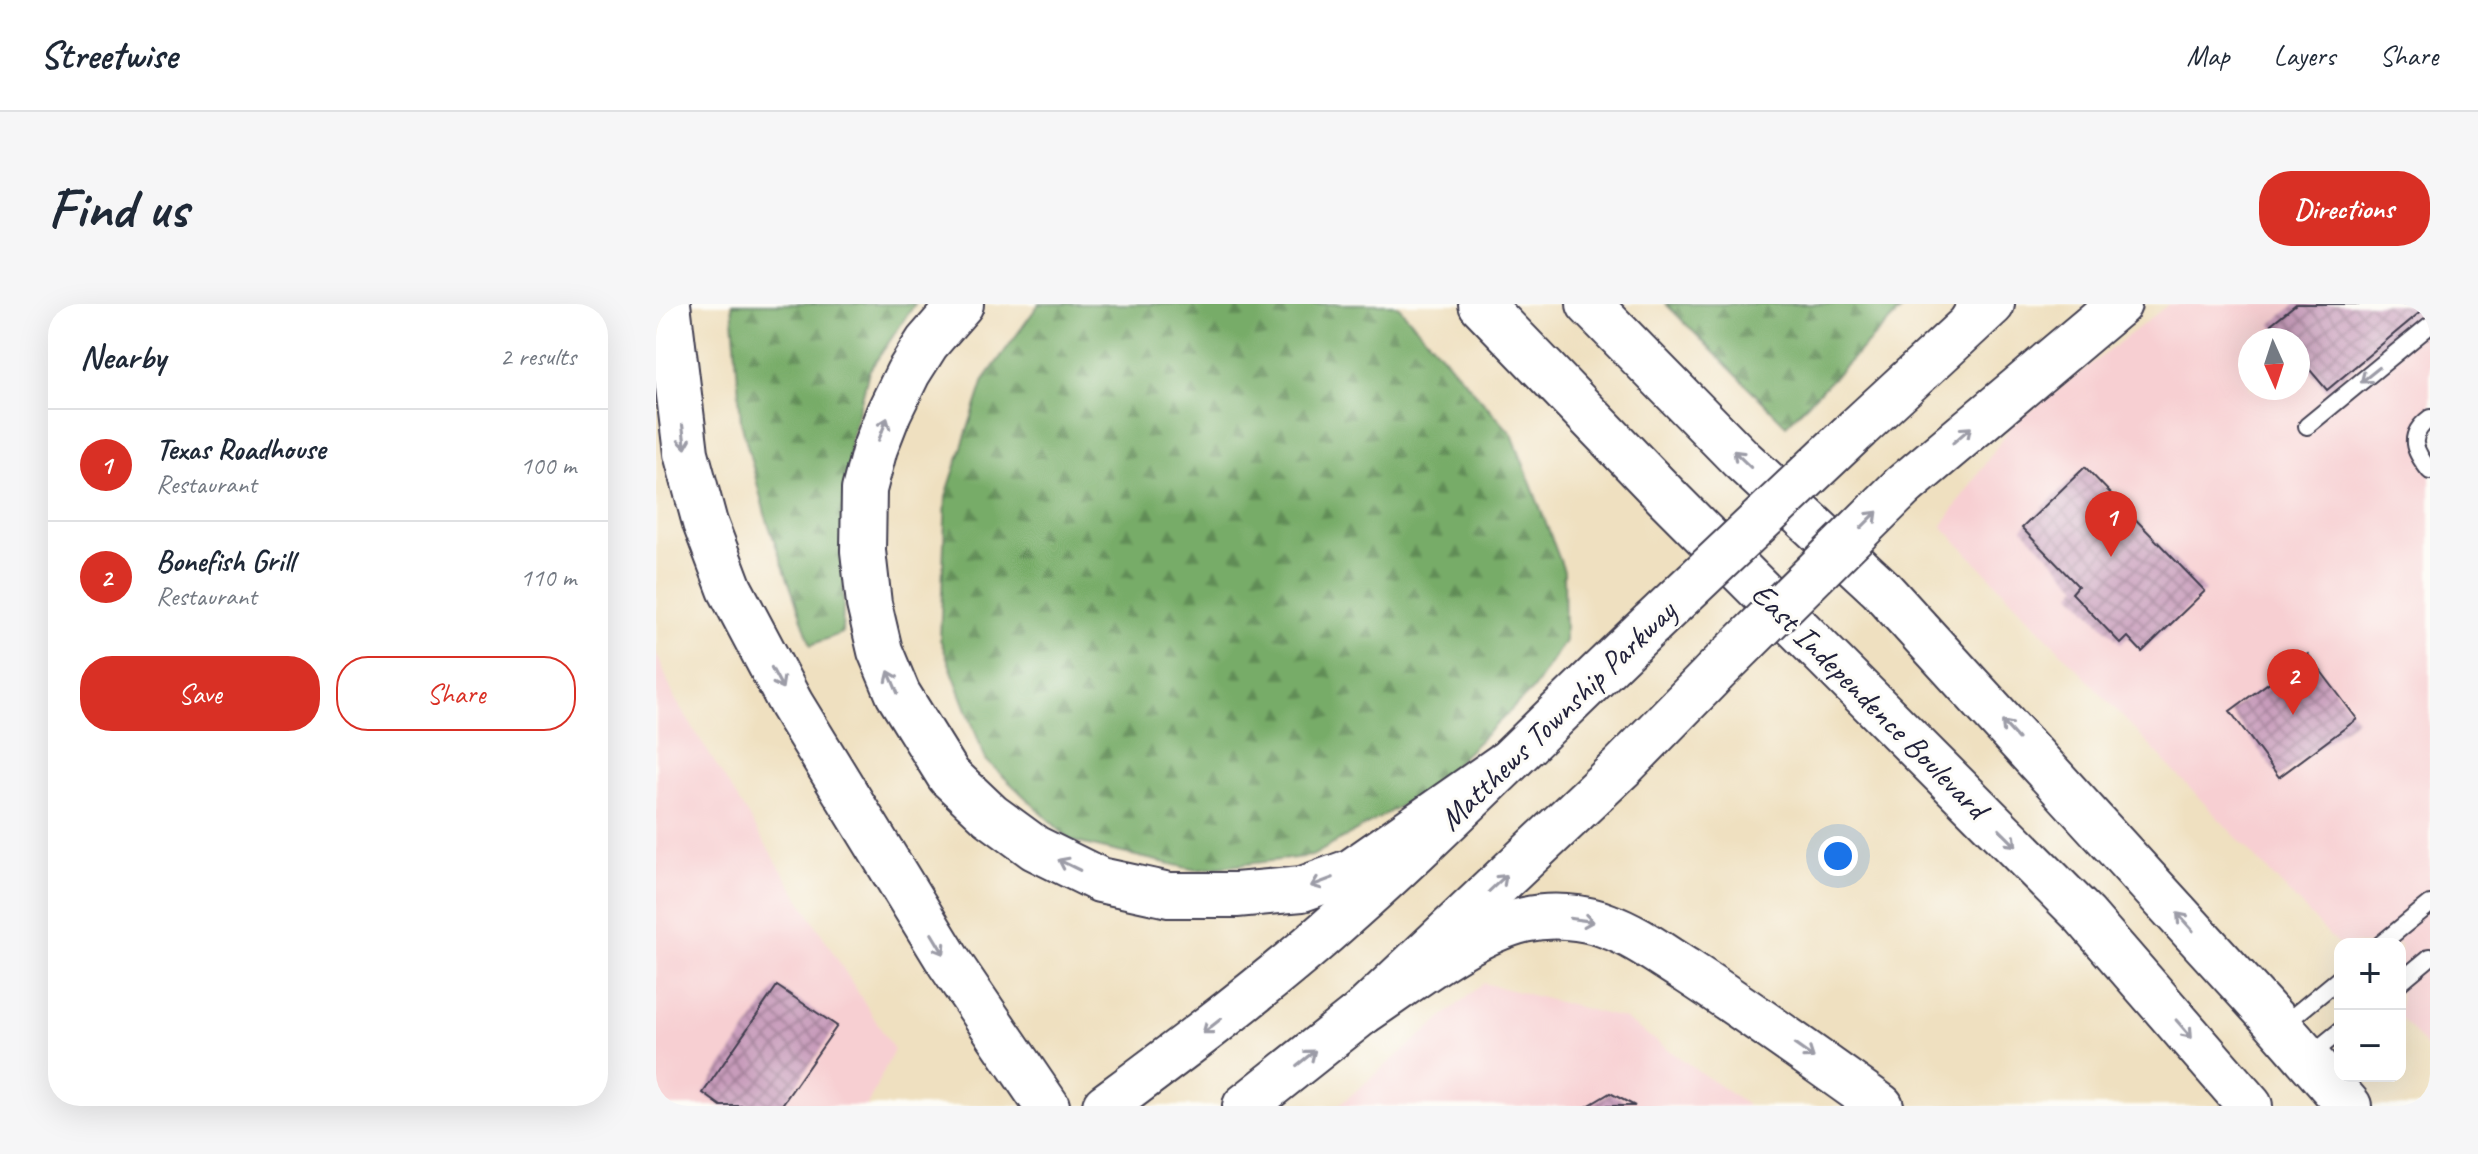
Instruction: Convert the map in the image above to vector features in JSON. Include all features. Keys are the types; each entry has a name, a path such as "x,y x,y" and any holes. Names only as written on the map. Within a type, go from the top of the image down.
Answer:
{"main road":[{"path":"668,304 686,453 705,523 730,589 791,704 949,962 1047,1106"},
{"path":"961,304 927,343 889,412 864,490 863,551 869,604 880,651 898,694 949,776 990,815 1035,848 1100,880 1169,895 1236,895 1302,889 1352,871 1505,764"},
{"path":"1452,304 1665,495"},
{"name":"East Independence Boulevard","path":"1481,304 1665,495 2085,916 2250,1106"},
{"path":"1589,304 1741,459 1881,589 2349,1106"},
{"path":"1362,1013 1622,767 1903,486 2119,304"},
{"name":"Matthews Township Parkway","path":"1105,1106 1207,1030 1303,952 1983,309"},
{"path":"1245,1106 1362,1013 1442,959 1504,927 1526,919 1552,917 1587,919 1640,941 1881,1106"}],"lane":[{"path":"2307,426 2430,325"},
{"path":"2430,418 2419,426 2414,445 2430,471"},
{"path":"2388,938 2430,904"},
{"path":"2406,977 2430,957"},
{"path":"2294,1042 2334,986"},
{"path":"2294,1042 2334,1032"}],"shaded area":[{"path":"2169,304 2430,304 2430,1052 2406,1024 2406,938 2334,938 2334,941 1942,526 2011,426"},
{"path":"656,652 675,699 894,1050 867,1106 656,1106"},
{"path":"1483,983 1625,1019 1748,1106 1338,1106"}],"green space":[{"path":"732,304 915,304 869,371 850,445 842,633 811,645 765,514 741,421"},
{"path":"1039,304 1392,304 1399,307 1512,434 1564,571 1565,641 1533,689 1428,790 1312,856 1196,870 1071,841 986,760 940,639 946,496 984,380"},
{"path":"1666,304 1907,304 1786,425"}],"building":[{"path":"2296,304 2422,304 2425,308 2327,390 2310,370 2310,328 2274,328 2271,324"},
{"path":"2085,467 2205,591 2142,652 2128,637 2121,644 2072,593 2078,586 2022,528"},
{"path":"2308,654 2357,719 2279,777 2230,711"},
{"path":"777,986 837,1026 781,1106 721,1106 703,1093"},
{"path":"1610,1093 1635,1106 1588,1106"}],"place":[{"name":"Texas Roadhouse","path":"2111,557"},
{"name":"Bonefish Grill","path":"2293,715"}]}
